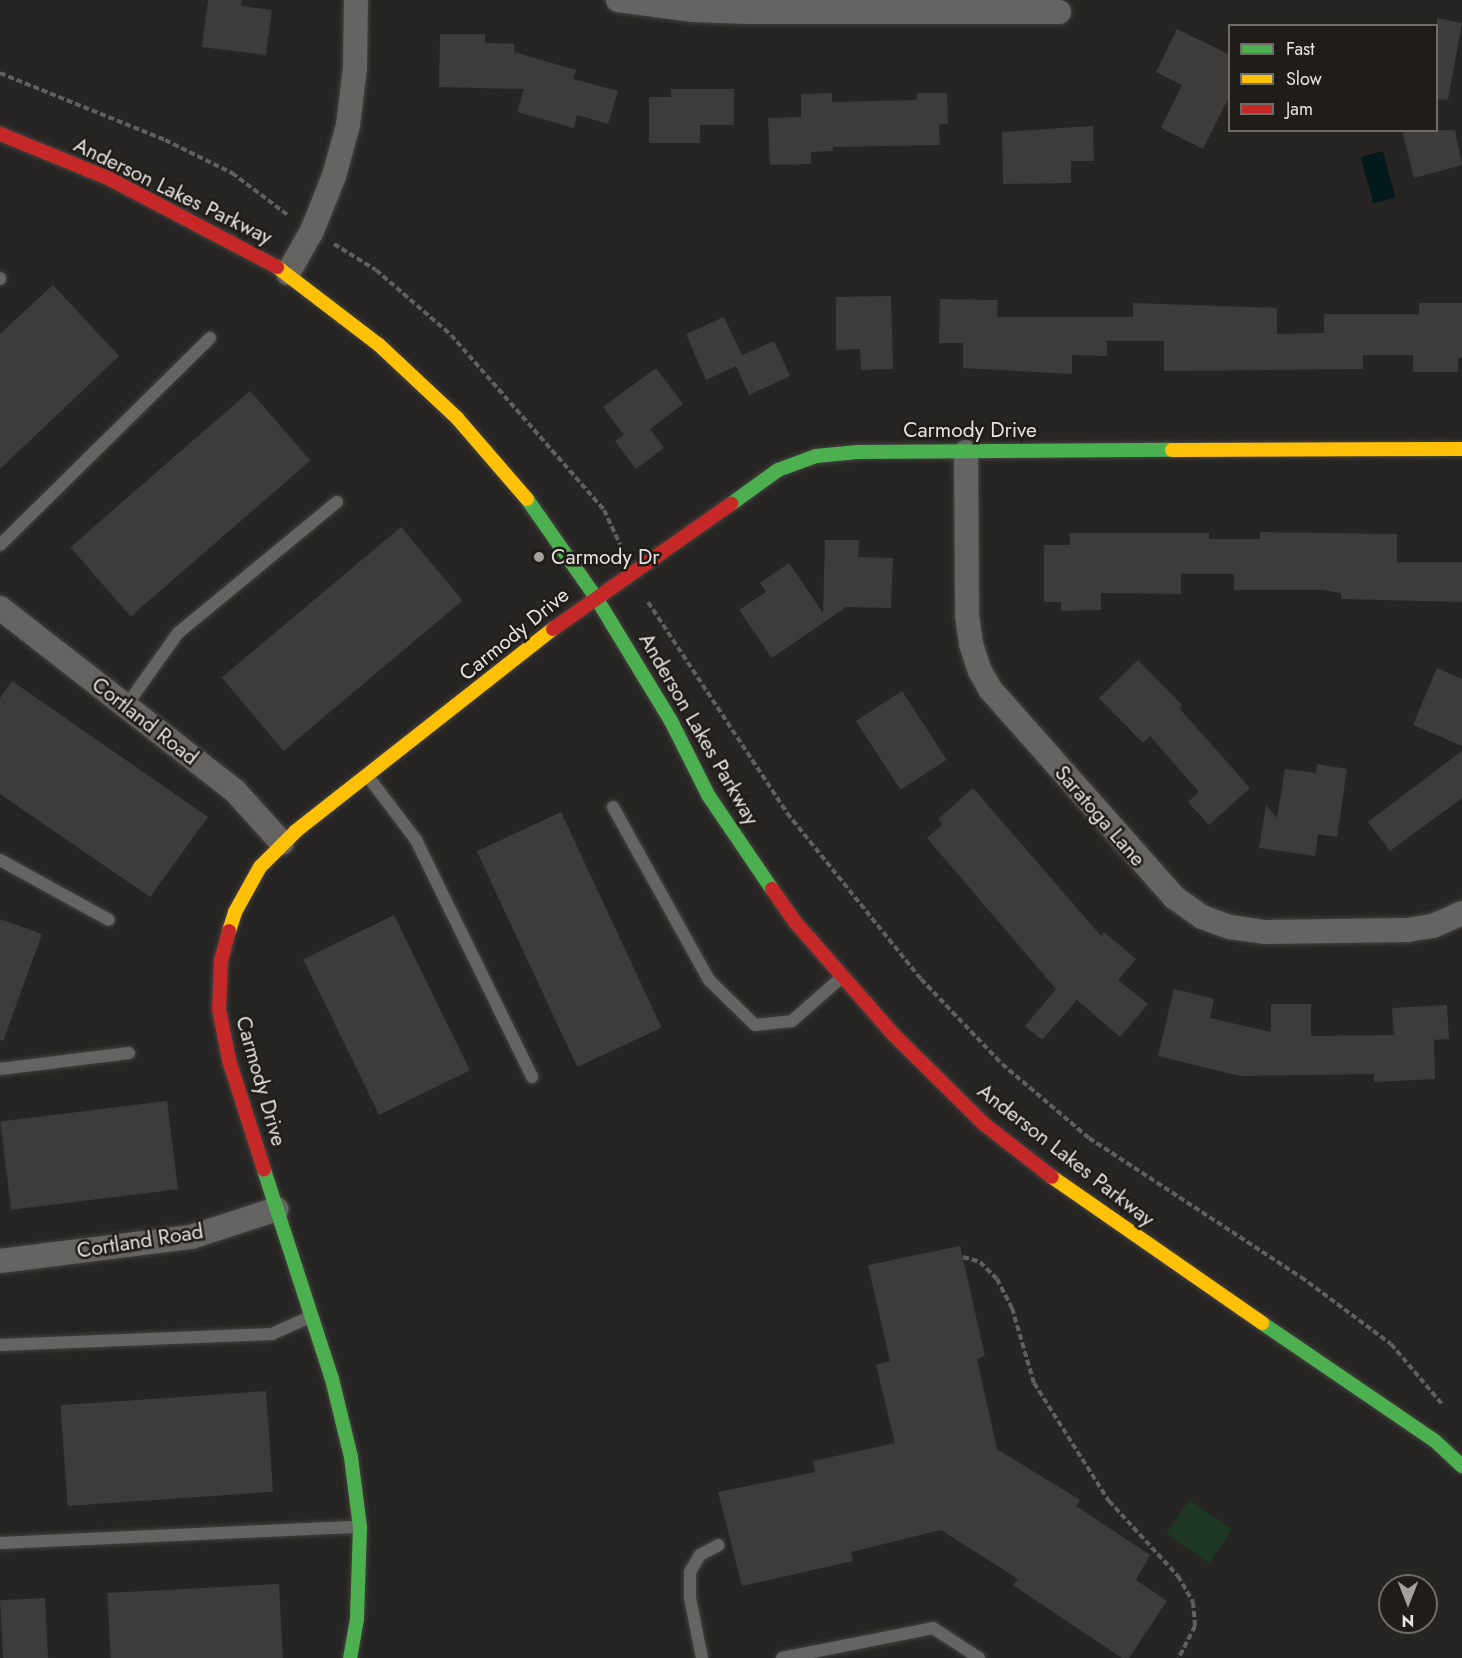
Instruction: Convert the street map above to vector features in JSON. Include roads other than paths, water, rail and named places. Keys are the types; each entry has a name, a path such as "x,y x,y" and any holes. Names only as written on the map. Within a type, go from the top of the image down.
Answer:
{"street":[{"path":"288,273 312,231 334,176 348,125 355,68 356,0"},
{"path":"618,0 693,5 1059,12"},
{"name":"Anderson Lakes Parkway","path":"0,134 110,179 204,225 288,273 379,345 458,418 523,493 595,596 671,721 708,795 795,922 841,977 984,1124 1090,1206 1460,1460"},
{"name":"Carmody Drive","path":"350,1658 357,1618 360,1527 351,1457 312,1316 230,1060 219,1009 221,960 235,912 260,867 282,843 369,778 595,596 633,574 778,470 816,456 966,452 1462,450"},
{"name":"Saratoga Lane","path":"966,452 967,615 971,644 980,670 990,689 1175,898 1202,917 1230,927 1266,932 1407,930 1433,926 1462,913"},
{"name":"Cortland Road","path":"0,608 235,790 282,843"},
{"name":"Cortland Road","path":"0,1262 191,1237 277,1209"}],"lane":[{"path":"0,545 210,338"},
{"path":"126,706 178,633 337,502"},
{"path":"369,778 416,840 532,1077"},
{"path":"613,807 709,980 754,1025 792,1021 841,977"},
{"path":"0,860 109,920"},
{"path":"0,1069 129,1053"},
{"path":"0,1345 272,1334 312,1316"},
{"path":"0,1543 360,1527"},
{"path":"702,1658 690,1598 690,1572 700,1555 719,1545"},
{"path":"782,1658 933,1628 979,1658"}],"place":[{"name":"Carmody Dr","path":"539,557"}]}
